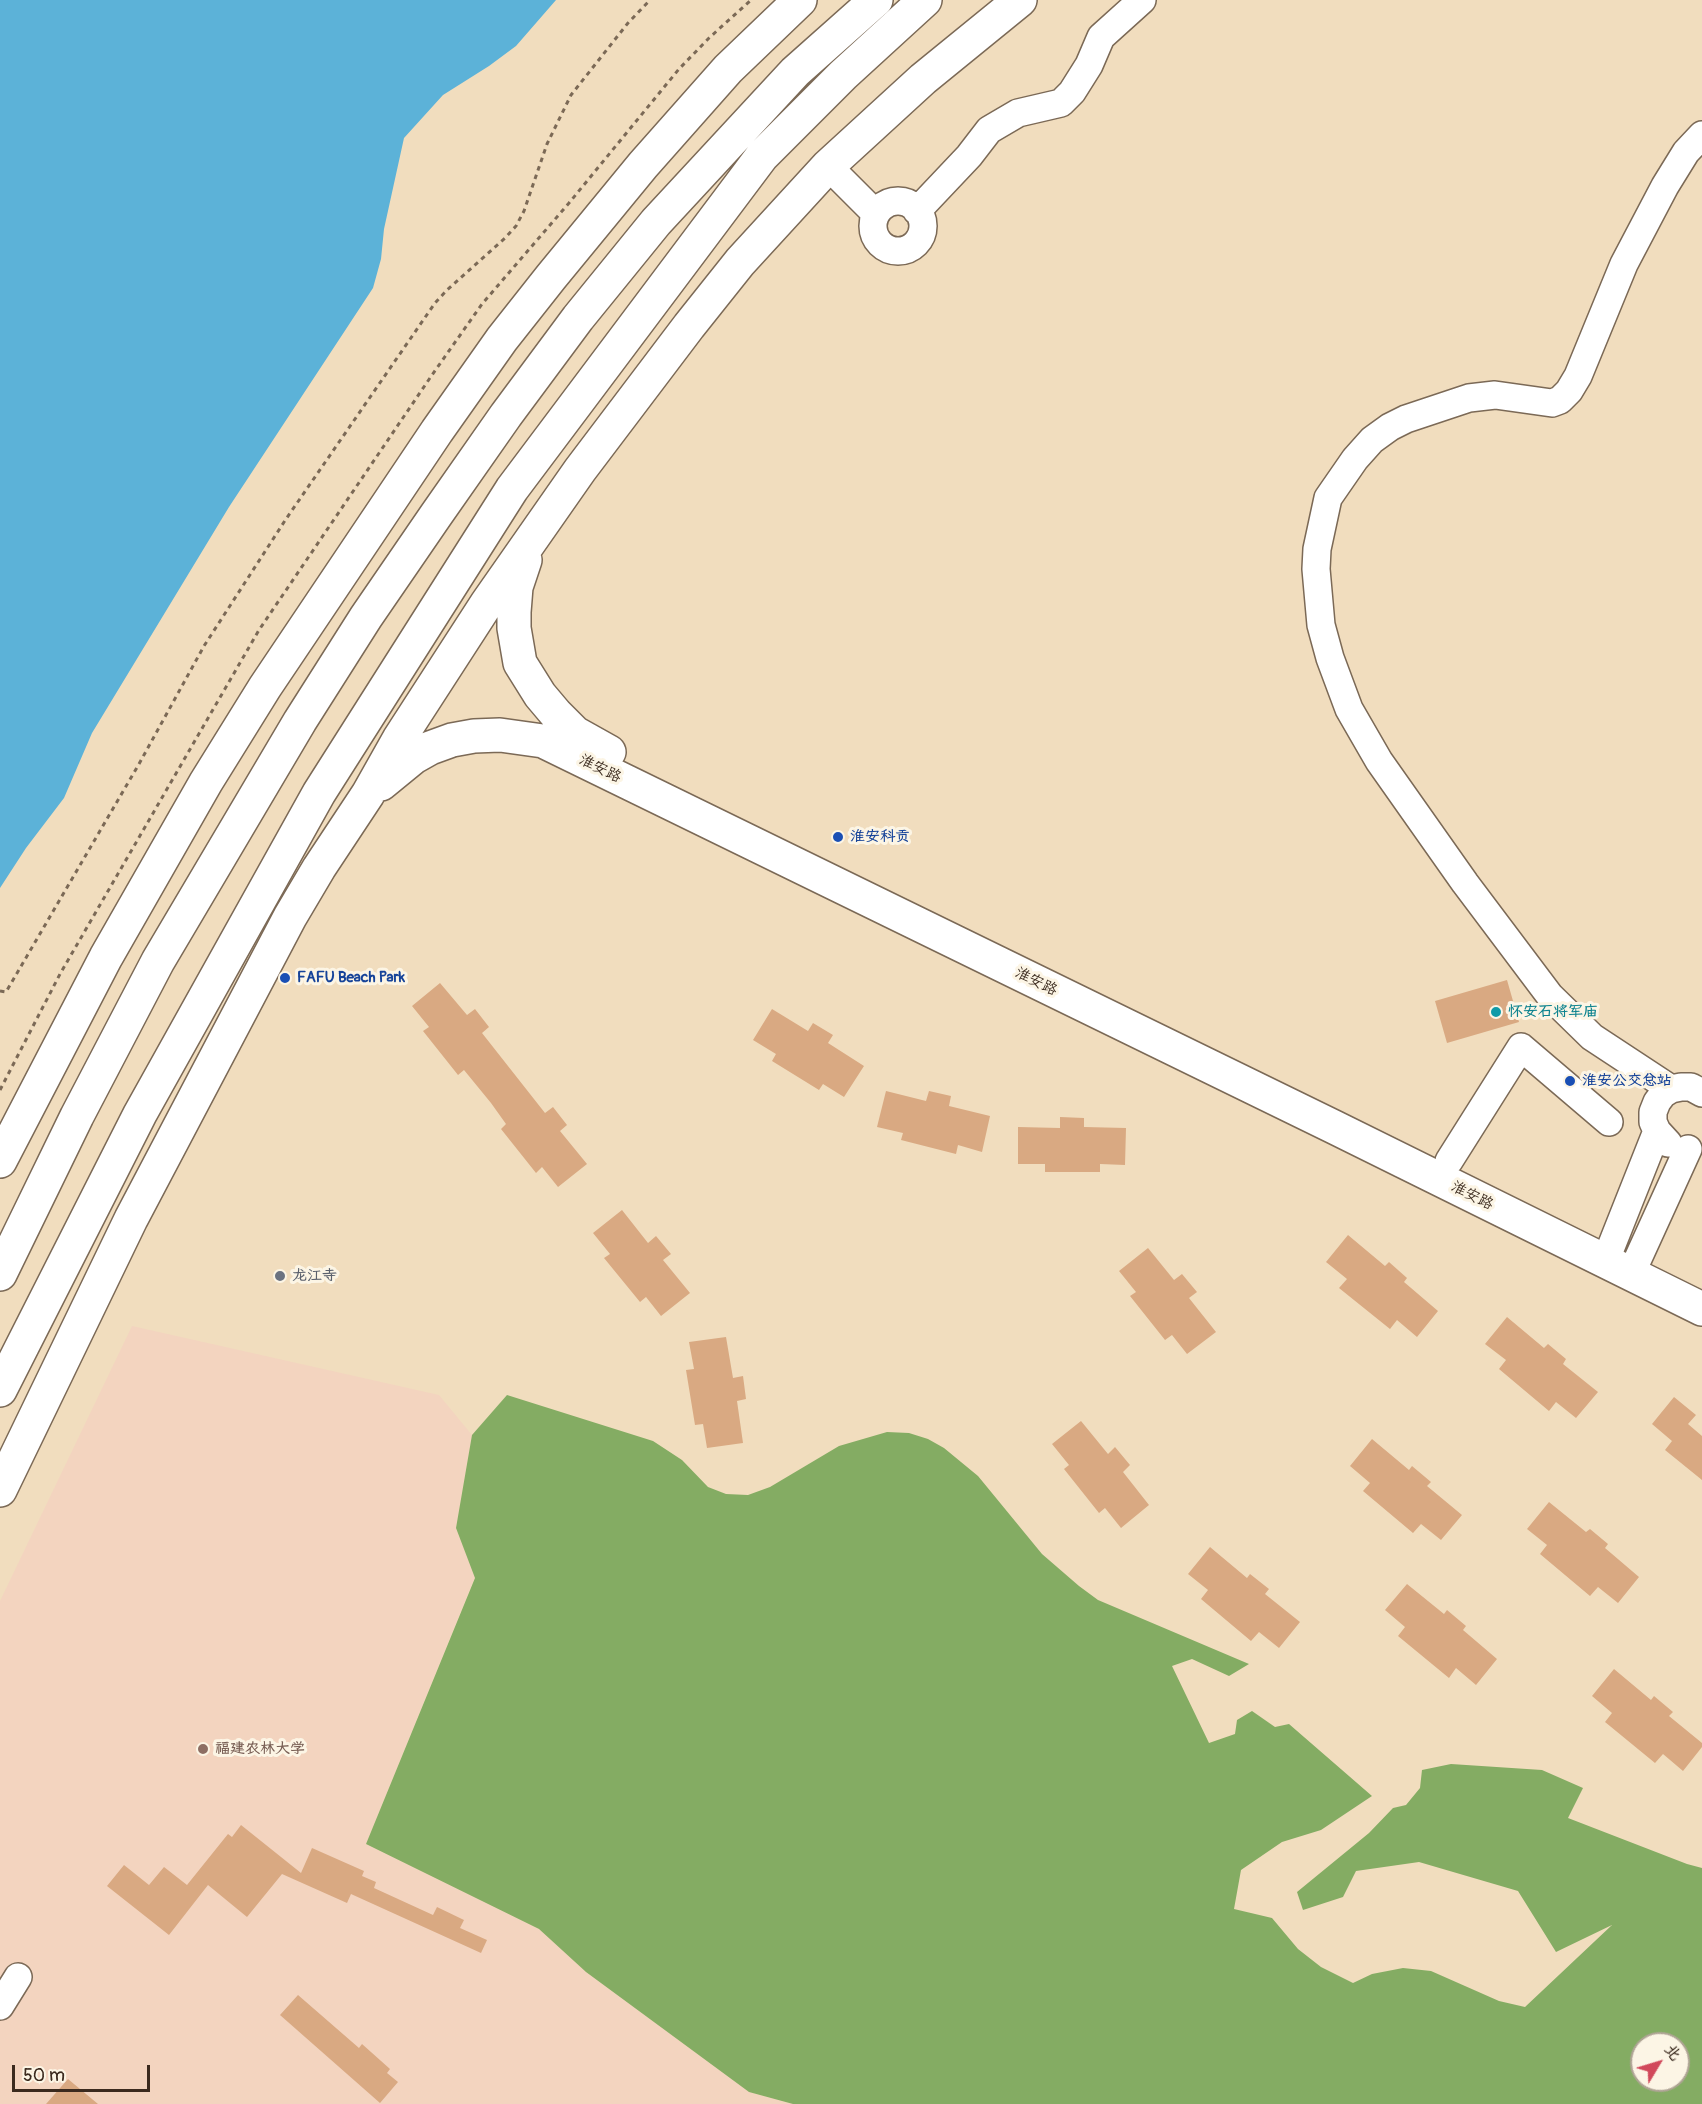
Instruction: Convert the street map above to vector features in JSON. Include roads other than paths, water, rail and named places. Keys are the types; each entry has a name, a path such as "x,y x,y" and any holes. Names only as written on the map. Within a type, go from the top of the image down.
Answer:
{"main road":[{"path":"0,1161 106,957 206,782 271,678 437,431 502,339 643,165 728,69 800,0"},
{"path":"0,1274 77,1116 158,961 300,721 366,617 436,515 578,318 656,222 795,72 876,0"},
{"path":"0,1490 131,1219 279,938 320,868 368,794 399,738 487,603 580,470 740,262 828,166 923,79 1020,0"},
{"path":"0,1389 140,1114 319,793 512,489 762,156 843,75 924,1"},
{"name":"淮安路","path":"531,542 516,587 514,628 520,663 540,695 575,733 594,745 1449,1161 1622,1259 1702,1309"},
{"name":"淮安路","path":"368,794 414,758 430,748 452,740 500,735 543,741 1323,1121 1622,1259 1702,1287"}],"street":[{"path":"917,211 969,156 989,130 1018,113 1061,103 1072,92 1089,65 1101,37 1109,27 1142,0"},
{"path":"1671,1089 1592,1037 1550,996 1465,883 1379,761 1349,709 1330,658 1321,625 1316,569 1317,549 1328,498 1355,459 1372,440 1390,427 1406,418 1469,398 1495,396 1552,403 1569,391 1578,376 1624,264 1665,186 1686,152 1702,135"},
{"path":"828,166 876,214"},
{"path":"897,201 904,202 917,211 922,226 918,240 906,250 897,251 881,245 873,231 876,214 881,207 897,201"},
{"path":"1449,1161 1521,1047 1610,1122"},
{"path":"1695,1145 1671,1145 1662,1139 1653,1122 1653,1112 1663,1094 1671,1089 1691,1087 1702,1093"},
{"path":"1622,1259 1657,1131"},
{"path":"1622,1259 1695,1145"},
{"path":"0,2006 18,1977"}],"water":[{"path":"0,0 556,0 516,46 443,95 404,138 384,229 381,259 373,288 229,507 92,733 64,798 26,848 0,888"}],"place":[{"name":"淮安科贡","path":"838,837"},
{"name":"FAFU Beach Park","path":"285,978"},
{"name":"怀安石将军庙","path":"1496,1012"},
{"name":"淮安公交总站","path":"1570,1081"},
{"name":"龙江寺","path":"280,1276"},
{"name":"福建农林大学","path":"203,1749"}]}
